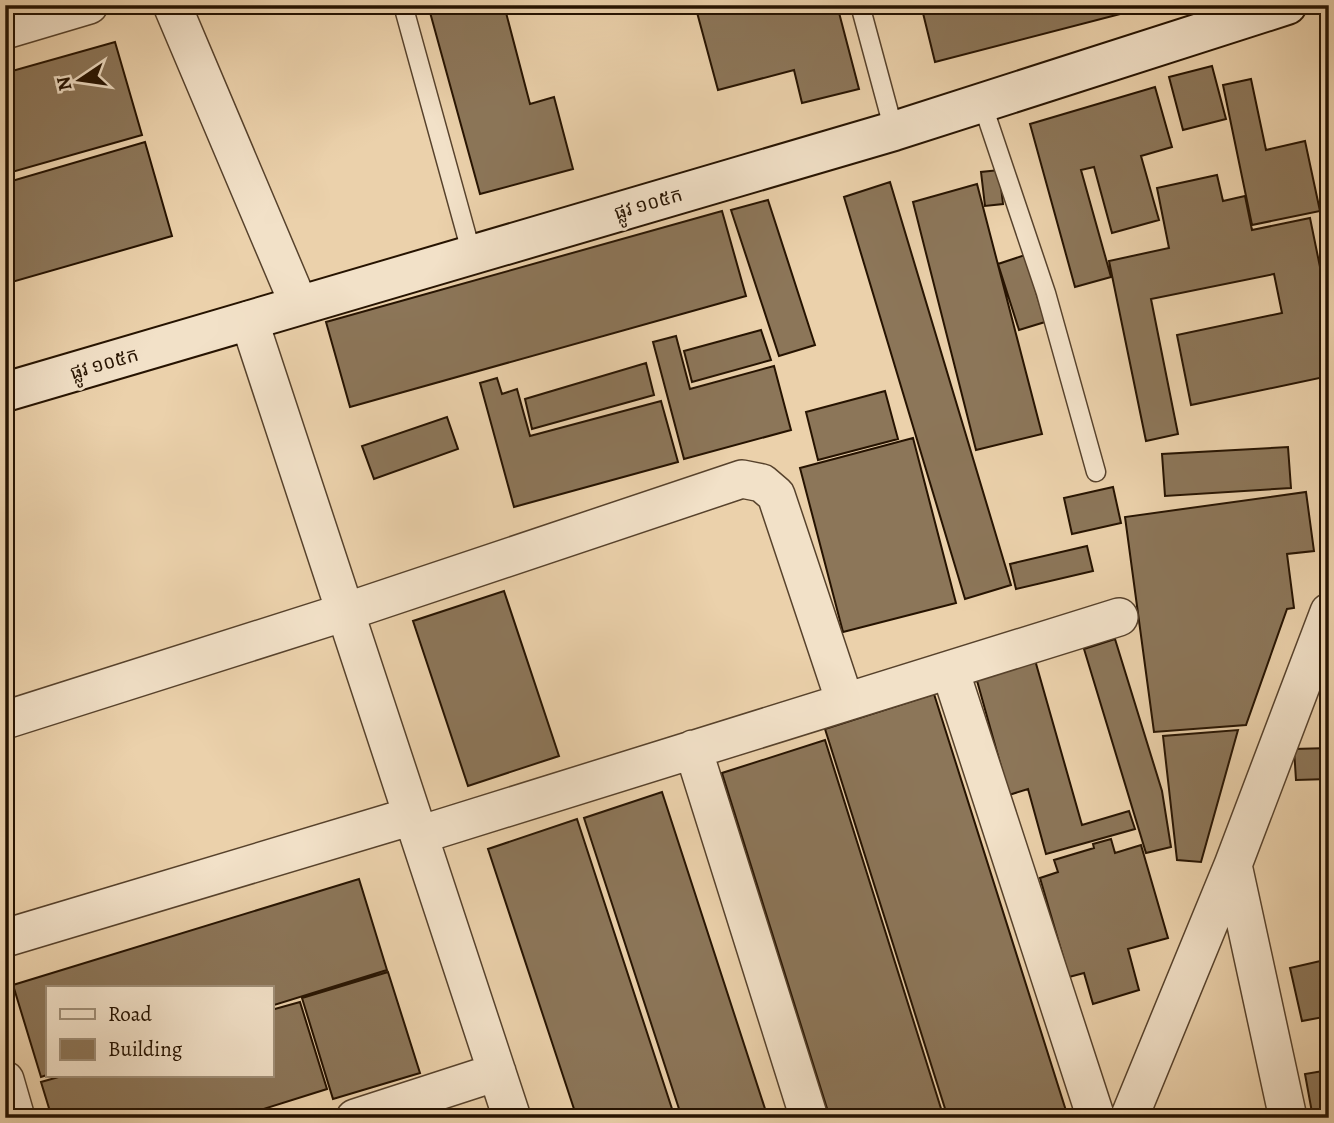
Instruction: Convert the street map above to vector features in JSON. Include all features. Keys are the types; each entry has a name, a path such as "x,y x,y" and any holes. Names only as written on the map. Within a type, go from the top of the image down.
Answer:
{"main road":[{"name":"ផ្លូវ ១០៥ក","path":"5,392 894,131 1287,5"}],"street":[{"path":"5,30 89,5"},
{"path":"172,5 299,305"},
{"path":"248,320 512,1118"},
{"path":"5,720 345,612 742,479 762,483 776,495 845,702"},
{"path":"1129,1118 1233,866 1329,612"},
{"path":"5,938 693,749 1119,617"},
{"path":"950,670 1096,1118"},
{"path":"693,749 809,1118"},
{"path":"1233,866 1287,1118"},
{"path":"355,1118 497,1072"},
{"path":"5,1080 16,1118"}],"lane":[{"path":"403,5 472,255"},
{"path":"860,5 894,131"},
{"path":"982,103 1046,293 1096,472"}],"building":[{"path":"428,5 504,5 530,104 554,97 573,169 480,194"},
{"path":"695,5 837,5 859,89 802,103 794,70 718,90"},
{"path":"921,5 1155,5 935,62"},
{"path":"115,42 142,135 5,174 5,73"},
{"path":"1212,66 1226,119 1183,130 1169,77"},
{"path":"1251,79 1266,150 1305,141 1320,211 1252,225 1223,85"},
{"path":"1155,87 1172,147 1141,156 1159,220 1112,233 1094,167 1081,170 1111,277 1075,287 1030,124"},
{"path":"145,142 172,236 5,284 5,183"},
{"path":"999,170 1003,204 985,206 981,172"},
{"path":"1217,175 1223,201 1245,196 1252,230 1310,218 1329,311 1329,376 1191,405 1177,335 1282,313 1274,274 1151,299 1178,434 1146,441 1109,261 1169,248 1157,188"},
{"path":"890,182 1011,585 965,599 844,197"},
{"path":"977,184 1042,434 976,450 913,202"},
{"path":"768,200 815,345 779,356 731,210"},
{"path":"722,211 746,296 350,407 326,322"},
{"path":"1025,255 1045,322 1019,330 998,264"},
{"path":"761,330 771,360 692,382 684,351"},
{"path":"676,336 690,389 774,366 791,430 684,459 653,342"},
{"path":"646,363 654,395 532,429 525,399"},
{"path":"497,378 502,394 517,389 530,436 661,401 678,462 514,507 480,383"},
{"path":"885,391 898,439 818,460 806,412"},
{"path":"447,417 458,449 374,479 362,446"},
{"path":"913,438 956,603 843,632 800,468"},
{"path":"1288,447 1291,488 1165,496 1162,454"},
{"path":"1113,487 1121,523 1072,534 1064,498"},
{"path":"1306,492 1314,551 1287,554 1294,608 1287,609 1246,725 1154,732 1125,517"},
{"path":"1087,546 1093,571 1016,589 1010,564"},
{"path":"504,591 559,756 468,786 413,621"},
{"path":"1115,639 1162,791 1171,847 1146,853 1084,649"},
{"path":"1033,653 1082,825 1129,811 1135,829 1046,854 1028,789 1009,795 974,670"},
{"path":"934,694 1067,1118 948,1118 825,729"},
{"path":"1238,730 1201,862 1177,860 1163,736"},
{"path":"825,740 944,1118 830,1118 722,773"},
{"path":"1329,748 1329,779 1296,780 1294,749"},
{"path":"662,792 768,1118 682,1118 584,818"},
{"path":"577,819 675,1118 577,1118 488,849"},
{"path":"1111,839 1115,853 1141,845 1168,938 1128,949 1139,990 1093,1004 1084,973 1069,977 1040,878 1058,872 1054,860 1094,848 1093,844"},
{"path":"359,879 387,970 273,1005 273,986 46,986 46,1075 41,1077 13,985"},
{"path":"1329,959 1329,1016 1302,1021 1290,968"},
{"path":"388,972 420,1073 333,1099 302,998"},
{"path":"300,1002 327,1089 235,1118 52,1118 41,1082 55,1078 273,1078 273,1009"},
{"path":"1329,1070 1329,1118 1313,1118 1305,1074"},
{"path":"436,1102 440,1118 384,1118"}]}
